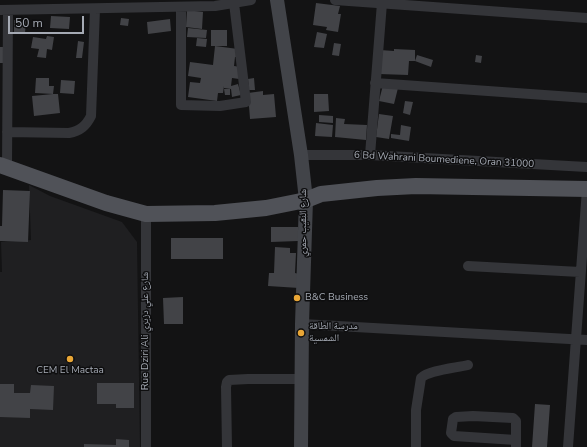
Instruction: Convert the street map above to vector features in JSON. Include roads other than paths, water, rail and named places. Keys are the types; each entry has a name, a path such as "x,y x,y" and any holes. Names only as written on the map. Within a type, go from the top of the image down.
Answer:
{"main road":[{"name":"شارع النقيب حمري","path":"277,0 301,155 306,200 302,324 301,447"},
{"path":"4,166 106,203 146,214 215,213 266,208 306,200 321,194 377,188 416,186 587,189"}],"street":[{"path":"4,166 7,132 4,10 31,4 94,9 107,4 148,4 181,7 215,6 251,0"},
{"path":"335,0 587,18"},
{"path":"492,11 493,0"},
{"path":"181,7 181,105 220,106 246,102 234,3"},
{"path":"370,155 382,3"},
{"path":"7,132 69,133 79,131 88,122 91,116 94,9"},
{"path":"375,83 587,98"},
{"name":"6 Bd Wahrani Boumediene, Oran 31000","path":"301,155 370,155 587,167"},
{"path":"568,447 574,340 587,189"},
{"name":"Rue Dziri Ali شارع علي دزيري","path":"146,214 146,447"},
{"path":"468,266 580,272"},
{"path":"302,324 587,340"},
{"path":"416,447 416,410 421,378 424,375 438,371 468,365"},
{"path":"226,447 227,382 233,379 302,379"},
{"path":"461,416 510,417 516,421 516,443 456,437 452,433 453,419 461,416"}],"place":[{"name":"B&C Business","path":"297,298"},
{"name":"مدرسة الطاقة الشمسية","path":"301,333"},
{"name":"CEM El Mactaa","path":"70,359"}]}
